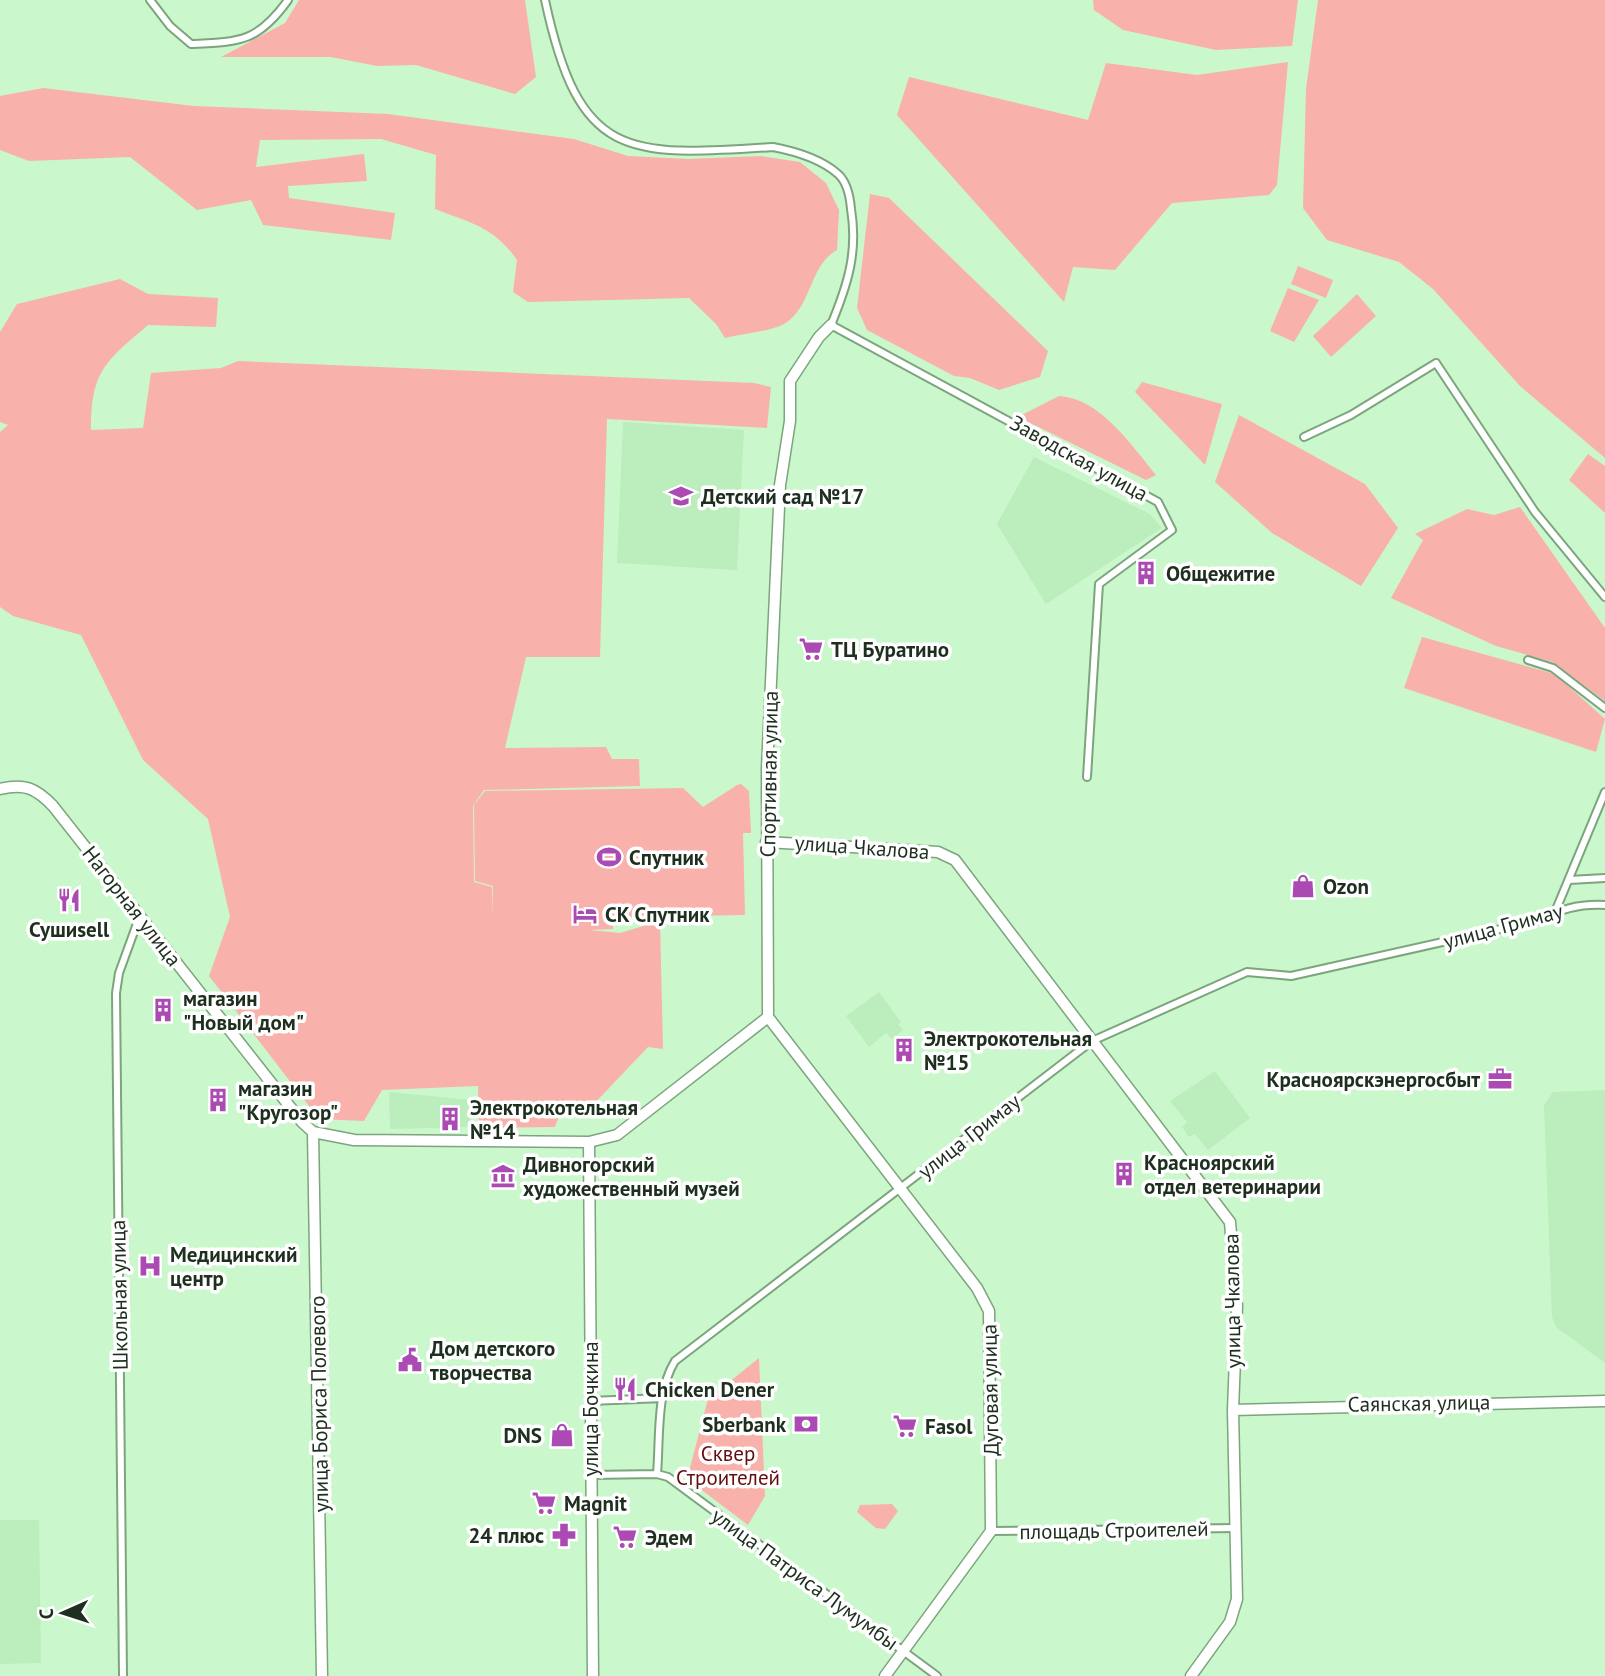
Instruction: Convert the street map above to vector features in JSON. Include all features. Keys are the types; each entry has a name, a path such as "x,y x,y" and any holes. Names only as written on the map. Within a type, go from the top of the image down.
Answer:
{"main road":[{"name":"Спортивная улица","path":"768,1017 766,842 775,575 790,381 819,337 831,324"},
{"name":"Нагорная улица","path":"0,789 22,785 38,790 76,833 139,918 302,1122 313,1132"},
{"name":"улица Чкалова","path":"766,842 949,855 1230,1222 1237,1306 1233,1410 1236,1609 1230,1622 1191,1676"},
{"path":"313,1132 354,1140 589,1142 617,1135 768,1017"},
{"name":"Дуговая улица","path":"768,1017 988,1306 991,1531"},
{"name":"улица Бориса Полевого","path":"313,1132 322,1676"},
{"name":"улица Бочкина","path":"589,1142 593,1676"},
{"name":"Саянская улица","path":"1233,1410 1605,1401"},
{"path":"885,1676 991,1531"}],"street":[{"path":"150,0 170,26 191,44 238,43 272,23 288,0"},
{"path":"545,0 556,50 568,84 591,119 606,131 629,144 659,149 773,147 790,150 839,175 849,194 854,259 831,324"},
{"name":"Заводская улица","path":"831,324 1158,502 1172,530 1099,584 1087,777"},
{"path":"1304,437 1351,415 1436,363 1535,513 1605,597"},
{"path":"1528,660 1553,668 1605,708"},
{"path":"1555,912 1605,792"},
{"path":"1569,880 1605,878"},
{"name":"улица Гримау","path":"657,1474 663,1398 669,1370 676,1361 1092,1041 1247,972 1291,976 1545,919 1555,912 1587,904 1605,905"},
{"name":"Школьная улица","path":"123,1676 116,993 125,952 139,918"},
{"path":"590,1401 663,1398"},
{"path":"590,1475 657,1474"},
{"name":"улица Патриса Лумумбы","path":"657,1474 668,1477 937,1676"},
{"name":"площадь Строителей","path":"991,1531 1236,1528"}],"shaded area":[{"name":"Детский сад №17","path":"623,422 744,430 737,570 617,563"},
{"path":"1034,457 1150,514 1162,528 1046,604 997,524"},
{"path":"879,992 901,1022 898,1024 903,1030 892,1039 886,1033 869,1047 846,1016"},
{"path":"1215,1071 1250,1118 1208,1150 1195,1134 1189,1137 1182,1127 1187,1122 1170,1101"},
{"path":"1605,1090 1605,1363 1556,1327 1552,1317 1544,1105 1553,1092"},
{"path":"389,1092 471,1100 471,1127 390,1129"},
{"path":"0,1520 39,1520 41,1663 0,1664"}],"green space":[{"path":"299,0 525,0 536,77 515,94 416,65 377,66 331,57 221,57 285,23"},
{"path":"1093,0 1298,0 1292,46 1216,50 1123,30 1094,10"},
{"path":"1318,0 1605,0 1605,458 1520,386 1433,289 1399,262 1327,240 1303,208 1306,89"},
{"path":"1288,62 1277,185 1269,195 1172,203 1115,270 1073,267 1064,302 897,115 909,77 1088,120 1106,63 1197,75"},
{"path":"43,88 194,106 388,114 574,139 628,156 688,159 761,156 800,162 826,183 839,210 837,250 821,266 793,317 770,329 725,338 716,324 689,298 528,302 513,292 517,260 500,240 481,227 435,209 436,155 381,139 260,140 256,167 364,154 367,181 288,186 289,198 395,213 391,240 263,225 251,200 197,210 130,157 29,161 0,150 0,96"},
{"path":"870,194 889,198 1048,351 1040,377 999,390 970,378 954,376 867,330 857,308"},
{"path":"1298,266 1333,280 1326,298 1291,284"},
{"path":"120,279 148,294 218,298 216,327 148,325 103,369 94,394 91,430 143,428 151,373 221,368 238,361 754,383 771,387 767,428 607,419 600,657 526,657 505,748 606,747 612,759 639,759 640,786 484,790 473,806 474,882 492,887 493,916 493,886 475,881 474,805 485,791 683,788 703,807 737,785 741,784 749,791 751,833 743,833 745,915 613,917 613,929 589,930 620,933 660,921 663,1049 648,1047 592,1106 559,1116 555,1127 479,1128 478,1086 382,1090 364,1121 319,1119 209,976 230,917 208,819 143,760 81,635 13,616 0,607 0,432 8,425 0,422 0,332 17,304"},
{"path":"1288,288 1319,300 1294,342 1270,331"},
{"path":"1357,294 1376,316 1331,357 1313,336"},
{"path":"1142,382 1222,404 1205,465 1135,392"},
{"path":"1059,396 1088,405 1101,414 1126,438 1156,475 1146,480 1018,417"},
{"path":"1239,415 1365,484 1398,528 1361,586 1272,533 1215,482"},
{"path":"1588,454 1605,466 1605,513 1569,480"},
{"path":"1520,507 1605,628 1605,701 1552,662 1496,646 1391,598 1423,540 1415,534 1467,509 1494,515"},
{"path":"1422,637 1555,674 1605,719 1596,752 1404,688"},
{"name":"Сквер Строителей","path":"759,1358 765,1496 748,1525 687,1479 708,1399"},
{"path":"892,1504 898,1511 885,1529 876,1528 857,1512 860,1505"}],"place":[{"name":"Детский сад №17","path":"681,496"},
{"name":"Общежитие","path":"1146,573"},
{"name":"ТЦ Буратино","path":"811,649"},
{"name":"Спутник","path":"609,857"},
{"name":"Ozon","path":"1303,886"},
{"name":"Сушиsell","path":"69,900"},
{"name":"СК Спутник","path":"585,914"},
{"name":"магазин \"Новый дом\"","path":"163,1010"},
{"name":"Электрокотельная №15","path":"904,1050"},
{"name":"Красноярскэнергосбыт","path":"1500,1079"},
{"name":"магазин \"Кругозор\"","path":"218,1100"},
{"name":"Электрокотельная №14","path":"450,1119"},
{"name":"Красноярский отдел ветеринарии","path":"1124,1174"},
{"name":"Дивногорский художественный музей","path":"503,1176"},
{"name":"Медицинский центр","path":"150,1266"},
{"name":"Дом детского творчества","path":"410,1360"},
{"name":"Chicken Dener","path":"625,1389"},
{"name":"Sberbank","path":"806,1424"},
{"name":"Fasol","path":"905,1426"},
{"name":"DNS","path":"562,1435"},
{"name":"Magnit","path":"544,1503"},
{"name":"24 плюс","path":"564,1535"},
{"name":"Эдем","path":"625,1537"}]}
